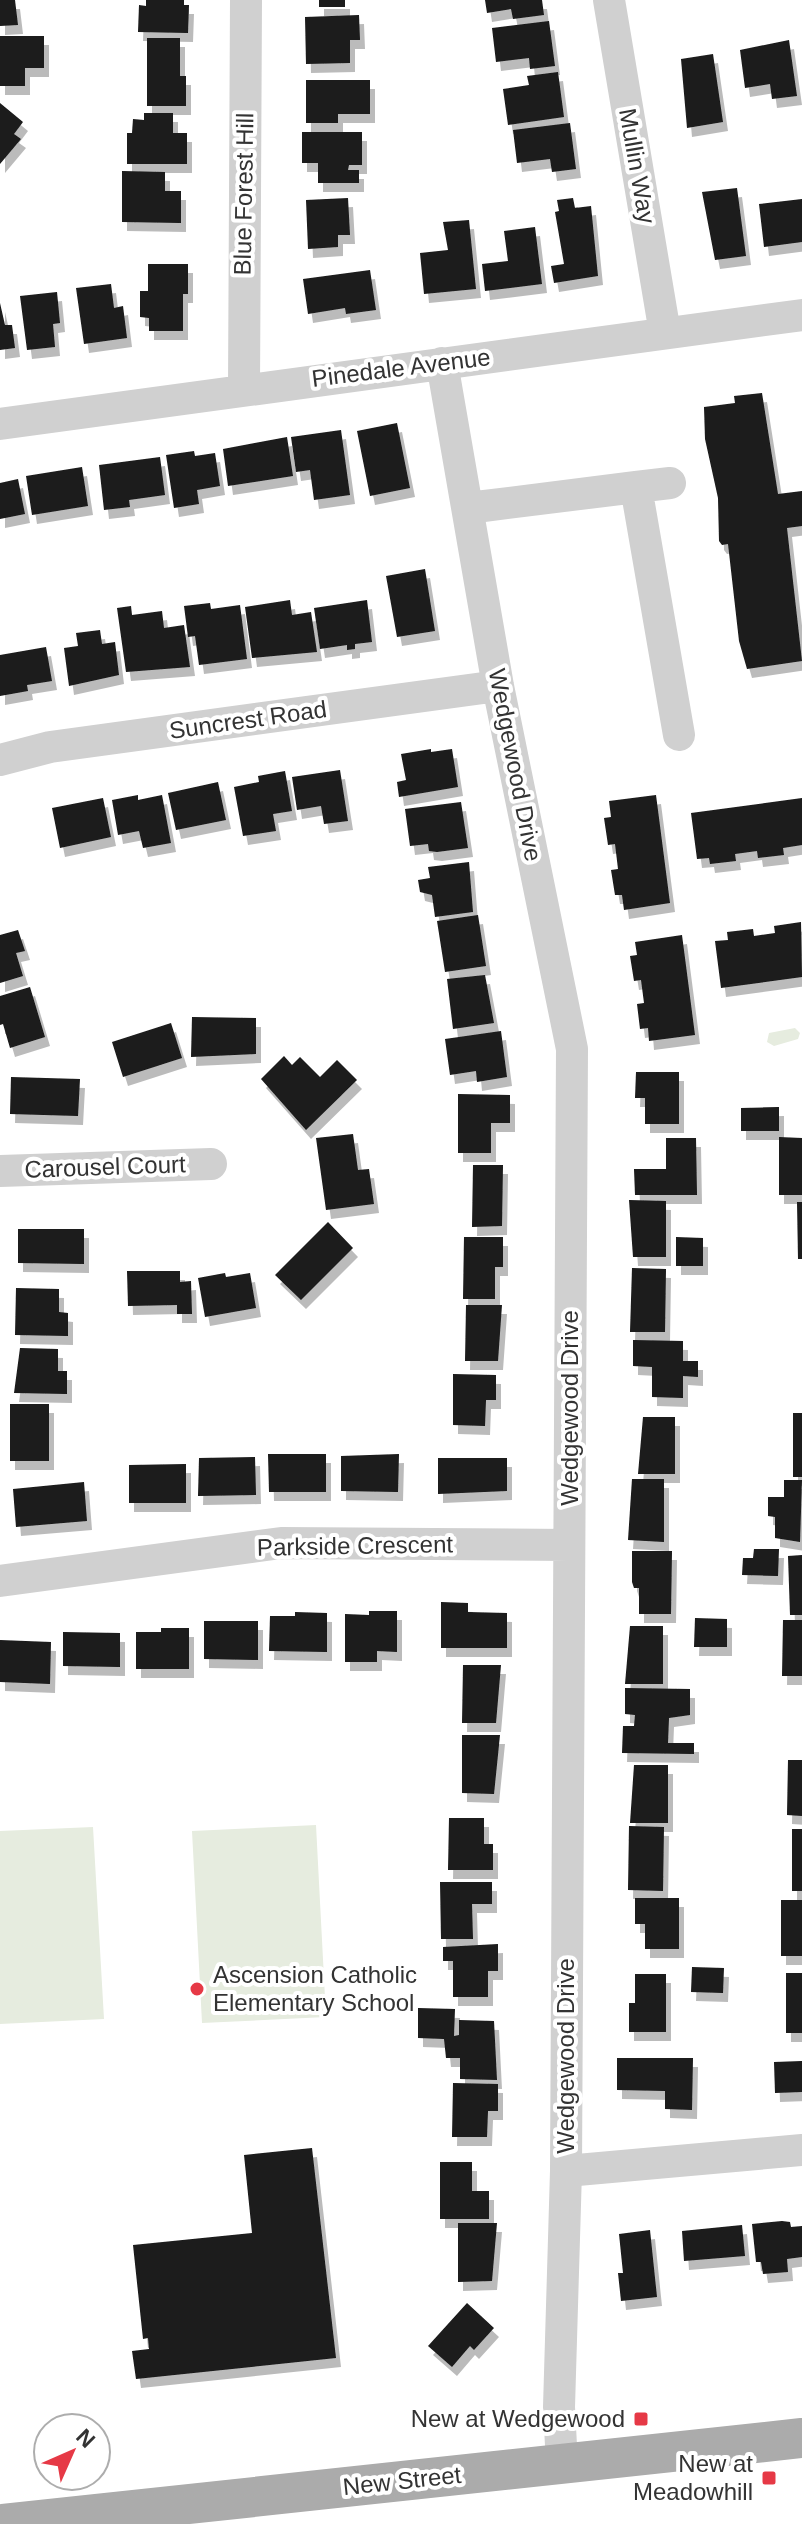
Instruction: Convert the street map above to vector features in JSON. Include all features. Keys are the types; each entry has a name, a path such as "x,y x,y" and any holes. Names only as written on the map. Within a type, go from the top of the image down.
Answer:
{"main road":[{"name":"New Street","path":"3,2524 802,2438"}],"street":[{"name":"Blue Forest Hill","path":"244,389 246,0"},
{"name":"Mullin Way","path":"614,1 665,333"},
{"name":"Pinedale Avenue","path":"0,424 802,315"},
{"name":"Wedgewood Drive","path":"442,363 498,686 572,1049 566,2171 559,2407 562,2465"},
{"path":"468,508 670,483"},
{"path":"636,487 679,735"},
{"name":"Suncrest Road","path":"0,760 50,747 498,686"},
{"name":"Carousel Court","path":"0,1171 211,1164"},
{"name":"Parkside Crescent","path":"0,1581 281,1543 569,1545"},
{"path":"566,2171 802,2150"}],"shaded area":[{"path":"795,1028 800,1033 798,1039 774,1046 767,1042 769,1033"},
{"path":"316,1825 326,2017 202,2023 192,1831"},
{"path":"93,1827 104,2019 0,2024 0,1831"}],"building":[{"path":"0,0 15,0 18,25 0,26"},
{"path":"146,0 184,0 184,5 189,5 188,33 138,32 139,5 146,6"},
{"path":"319,0 345,0 345,7 319,7"},
{"path":"485,0 542,0 544,15 513,19 511,9 487,13"},
{"path":"359,15 360,40 350,40 350,63 306,64 305,17"},
{"path":"549,21 555,66 530,69 529,58 496,62 492,28"},
{"path":"0,36 44,36 44,68 25,68 25,86 0,86"},
{"path":"147,38 180,38 180,76 186,76 186,106 147,106"},
{"path":"789,40 797,96 772,99 770,84 745,88 740,50"},
{"path":"713,54 723,122 687,128 681,59"},
{"path":"558,72 564,117 508,125 503,89 529,85 527,76"},
{"path":"306,80 370,80 370,114 338,114 338,123 306,123"},
{"path":"0,103 23,122 14,134 21,139 0,164"},
{"path":"144,113 173,113 173,133 187,133 187,164 127,164 127,133 132,133 133,119 144,120"},
{"path":"570,123 576,169 552,172 550,159 517,163 513,130"},
{"path":"302,132 362,132 362,165 349,165 348,170 359,170 359,183 318,183 318,163 302,163"},
{"path":"122,171 165,172 165,191 181,191 181,223 122,222"},
{"path":"737,188 746,256 715,260 702,192"},
{"path":"348,198 350,235 338,235 338,247 308,249 306,200"},
{"path":"573,198 575,208 591,206 598,276 554,283 551,266 564,264 555,212 559,211 557,200"},
{"path":"802,199 802,242 764,247 759,204"},
{"path":"469,220 476,289 424,294 420,253 448,250 443,222"},
{"path":"535,227 542,284 485,291 482,264 508,261 504,231"},
{"path":"148,264 188,264 188,294 183,294 183,331 149,331 149,318 140,317 140,291 148,291"},
{"path":"370,270 376,310 346,314 345,308 308,314 303,279"},
{"path":"111,284 114,308 123,306 127,338 84,344 76,288"},
{"path":"57,292 60,323 53,324 55,347 27,350 20,296"},
{"path":"0,303 5,325 12,325 15,348 0,350"},
{"path":"762,393 778,494 802,491 802,526 787,528 802,661 747,669 739,641 728,544 722,545 719,541 718,498 705,439 704,407 735,403 734,396"},
{"path":"397,423 410,488 370,496 357,431"},
{"path":"341,430 350,495 314,500 310,470 296,472 291,437"},
{"path":"287,437 293,476 228,486 223,449"},
{"path":"194,451 195,456 215,453 220,486 197,490 199,504 174,508 166,455"},
{"path":"160,457 165,495 129,500 130,507 104,510 99,465"},
{"path":"82,467 88,506 32,515 26,476"},
{"path":"18,479 25,514 0,519 0,483"},
{"path":"425,569 435,631 397,637 386,576"},
{"path":"290,600 292,615 311,612 317,652 252,658 245,607"},
{"path":"367,600 372,642 355,644 355,649 347,650 347,645 320,649 314,608"},
{"path":"210,603 211,609 240,605 247,659 199,665 195,636 188,637 184,606"},
{"path":"131,606 132,615 162,611 164,628 184,625 190,667 126,672 117,608"},
{"path":"100,630 102,644 115,642 119,675 69,686 64,648 78,646 76,633"},
{"path":"46,647 52,681 27,685 28,691 0,696 0,655"},
{"path":"431,749 431,752 452,749 458,787 399,797 397,782 406,780 401,754"},
{"path":"340,770 348,821 324,824 321,806 297,810 292,777"},
{"path":"285,771 292,811 273,814 276,831 243,836 234,787 259,782 258,776"},
{"path":"218,782 226,820 176,830 168,793"},
{"path":"138,795 138,800 162,795 171,843 143,848 139,831 118,835 112,800"},
{"path":"656,795 670,903 624,910 622,895 615,895 611,870 618,869 615,844 608,845 604,818 611,817 609,801"},
{"path":"103,798 111,837 60,848 52,808"},
{"path":"802,798 802,845 783,848 784,855 758,858 757,851 735,854 736,861 710,864 709,858 697,859 691,813"},
{"path":"461,802 468,848 437,852 429,851 428,844 410,846 405,809"},
{"path":"469,862 473,912 435,917 432,895 420,892 418,880 430,878 428,867"},
{"path":"478,915 486,966 445,972 437,921"},
{"path":"801,922 802,977 721,988 715,941 728,940 727,932 753,929 754,936 775,933 774,926"},
{"path":"18,930 25,951 16,953 23,976 0,983 0,935"},
{"path":"682,935 695,1035 649,1041 648,1028 640,1029 637,1004 644,1003 641,980 634,981 630,956 637,955 635,942"},
{"path":"485,975 494,1023 453,1029 447,979"},
{"path":"30,987 45,1037 10,1048 3,1024 0,1025 0,996"},
{"path":"192,1017 256,1018 256,1054 191,1057"},
{"path":"171,1023 182,1058 123,1077 112,1042"},
{"path":"501,1031 507,1077 477,1082 476,1071 450,1075 445,1039"},
{"path":"284,1056 292,1065 300,1057 320,1077 337,1060 357,1080 306,1130 261,1079"},
{"path":"636,1072 679,1072 679,1124 645,1124 645,1098 635,1098"},
{"path":"11,1077 80,1079 78,1116 10,1114"},
{"path":"458,1094 510,1095 510,1123 491,1123 491,1153 458,1153"},
{"path":"779,1107 779,1131 741,1131 741,1108"},
{"path":"353,1134 358,1170 369,1169 374,1204 326,1210 316,1138"},
{"path":"779,1137 802,1138 802,1195 779,1195"},
{"path":"666,1138 696,1138 697,1195 635,1195 634,1169 666,1169"},
{"path":"473,1165 503,1165 502,1226 472,1227"},
{"path":"629,1200 666,1201 666,1257 633,1257"},
{"path":"797,1202 802,1202 802,1259 798,1259"},
{"path":"328,1222 353,1248 301,1300 275,1275"},
{"path":"18,1229 84,1229 84,1264 18,1263"},
{"path":"464,1237 503,1237 503,1267 495,1267 495,1299 463,1299"},
{"path":"676,1237 703,1238 703,1266 676,1266"},
{"path":"632,1268 666,1269 665,1332 630,1332"},
{"path":"127,1271 180,1271 180,1282 191,1281 192,1314 177,1314 177,1305 128,1306"},
{"path":"225,1273 226,1277 250,1273 256,1308 205,1317 198,1278"},
{"path":"16,1288 59,1289 59,1312 68,1313 68,1336 15,1335"},
{"path":"466,1305 502,1305 498,1361 465,1361"},
{"path":"633,1340 683,1341 683,1361 698,1361 698,1377 683,1376 683,1398 652,1397 652,1367 633,1366"},
{"path":"20,1348 58,1349 58,1371 67,1371 67,1394 14,1393"},
{"path":"453,1374 496,1375 496,1400 486,1400 485,1426 453,1425"},
{"path":"10,1404 49,1404 49,1461 10,1461"},
{"path":"793,1413 802,1413 802,1477 793,1477"},
{"path":"643,1417 675,1417 675,1474 638,1474"},
{"path":"268,1454 326,1454 326,1492 269,1492"},
{"path":"399,1454 398,1492 341,1491 341,1456"},
{"path":"255,1457 256,1495 198,1496 199,1458"},
{"path":"438,1458 507,1458 507,1491 438,1494"},
{"path":"186,1464 186,1503 129,1503 129,1465"},
{"path":"632,1479 664,1479 664,1542 628,1540"},
{"path":"784,1480 802,1480 800,1542 775,1538 775,1517 768,1516 768,1497 784,1497"},
{"path":"84,1482 87,1521 16,1527 13,1489"},
{"path":"754,1549 779,1549 778,1576 742,1575 743,1558 753,1558"},
{"path":"632,1551 672,1551 671,1614 639,1614 639,1588 634,1588 632,1582"},
{"path":"802,1555 802,1615 790,1615 788,1556"},
{"path":"441,1602 468,1603 468,1612 507,1613 507,1648 441,1648"},
{"path":"369,1611 397,1611 397,1652 377,1651 377,1662 345,1662 345,1614 369,1615"},
{"path":"295,1612 327,1613 327,1652 269,1651 270,1616 295,1616"},
{"path":"695,1618 727,1619 727,1647 694,1647"},
{"path":"783,1620 802,1620 802,1676 782,1676"},
{"path":"204,1621 258,1621 258,1660 204,1659"},
{"path":"630,1626 663,1626 663,1684 625,1684"},
{"path":"161,1628 189,1628 189,1669 136,1669 136,1632 161,1632"},
{"path":"63,1632 120,1633 120,1667 63,1666"},
{"path":"0,1640 51,1642 50,1684 0,1682"},
{"path":"463,1665 501,1665 496,1723 462,1723"},
{"path":"625,1688 690,1689 690,1715 669,1718 668,1743 694,1743 694,1754 622,1753 623,1726 634,1726 635,1715 625,1714"},
{"path":"462,1735 500,1735 494,1794 462,1793"},
{"path":"788,1760 802,1760 802,1816 787,1815"},
{"path":"634,1765 668,1765 668,1823 630,1823"},
{"path":"449,1818 484,1818 484,1844 493,1844 493,1870 448,1870"},
{"path":"629,1826 664,1827 663,1891 628,1890"},
{"path":"792,1829 802,1829 802,1891 792,1891"},
{"path":"440,1882 492,1882 492,1904 472,1904 473,1939 441,1939"},
{"path":"635,1898 679,1898 679,1949 645,1949 645,1924 635,1924"},
{"path":"781,1900 802,1900 802,1956 781,1956"},
{"path":"498,1944 498,1971 488,1971 488,1997 453,1997 453,1961 443,1961 443,1947"},
{"path":"692,1967 724,1968 723,1993 691,1992"},
{"path":"786,1973 802,1973 802,2033 786,2033"},
{"path":"635,1974 666,1974 666,2032 629,2032 629,2003 635,2003"},
{"path":"418,2008 455,2009 454,2036 459,2035 459,2020 494,2021 497,2080 460,2079 460,2058 446,2058 444,2039 418,2038"},
{"path":"617,2058 693,2058 692,2110 665,2109 665,2091 617,2090"},
{"path":"802,2061 802,2092 775,2093 774,2062"},
{"path":"453,2083 498,2084 498,2111 488,2111 487,2137 452,2137"},
{"path":"312,2148 336,2358 136,2379 132,2351 149,2349 148,2338 143,2339 133,2245 252,2233 244,2155"},
{"path":"440,2162 472,2162 472,2191 489,2191 489,2219 440,2219"},
{"path":"790,2222 791,2227 802,2226 802,2257 787,2259 788,2272 763,2274 761,2262 756,2262 752,2224"},
{"path":"458,2223 497,2223 492,2281 458,2282"},
{"path":"742,2225 745,2256 684,2261 682,2231"},
{"path":"650,2230 657,2297 621,2301 618,2273 623,2273 619,2234"},
{"path":"467,2303 494,2328 474,2350 470,2346 452,2367 428,2346"}],"place":[{"name":"Ascension Catholic Elementary School","path":"197,1989"},
{"name":"New at Wedgewood","path":"641,2419"},
{"name":"New at Meadowhill","path":"769,2478"}]}
